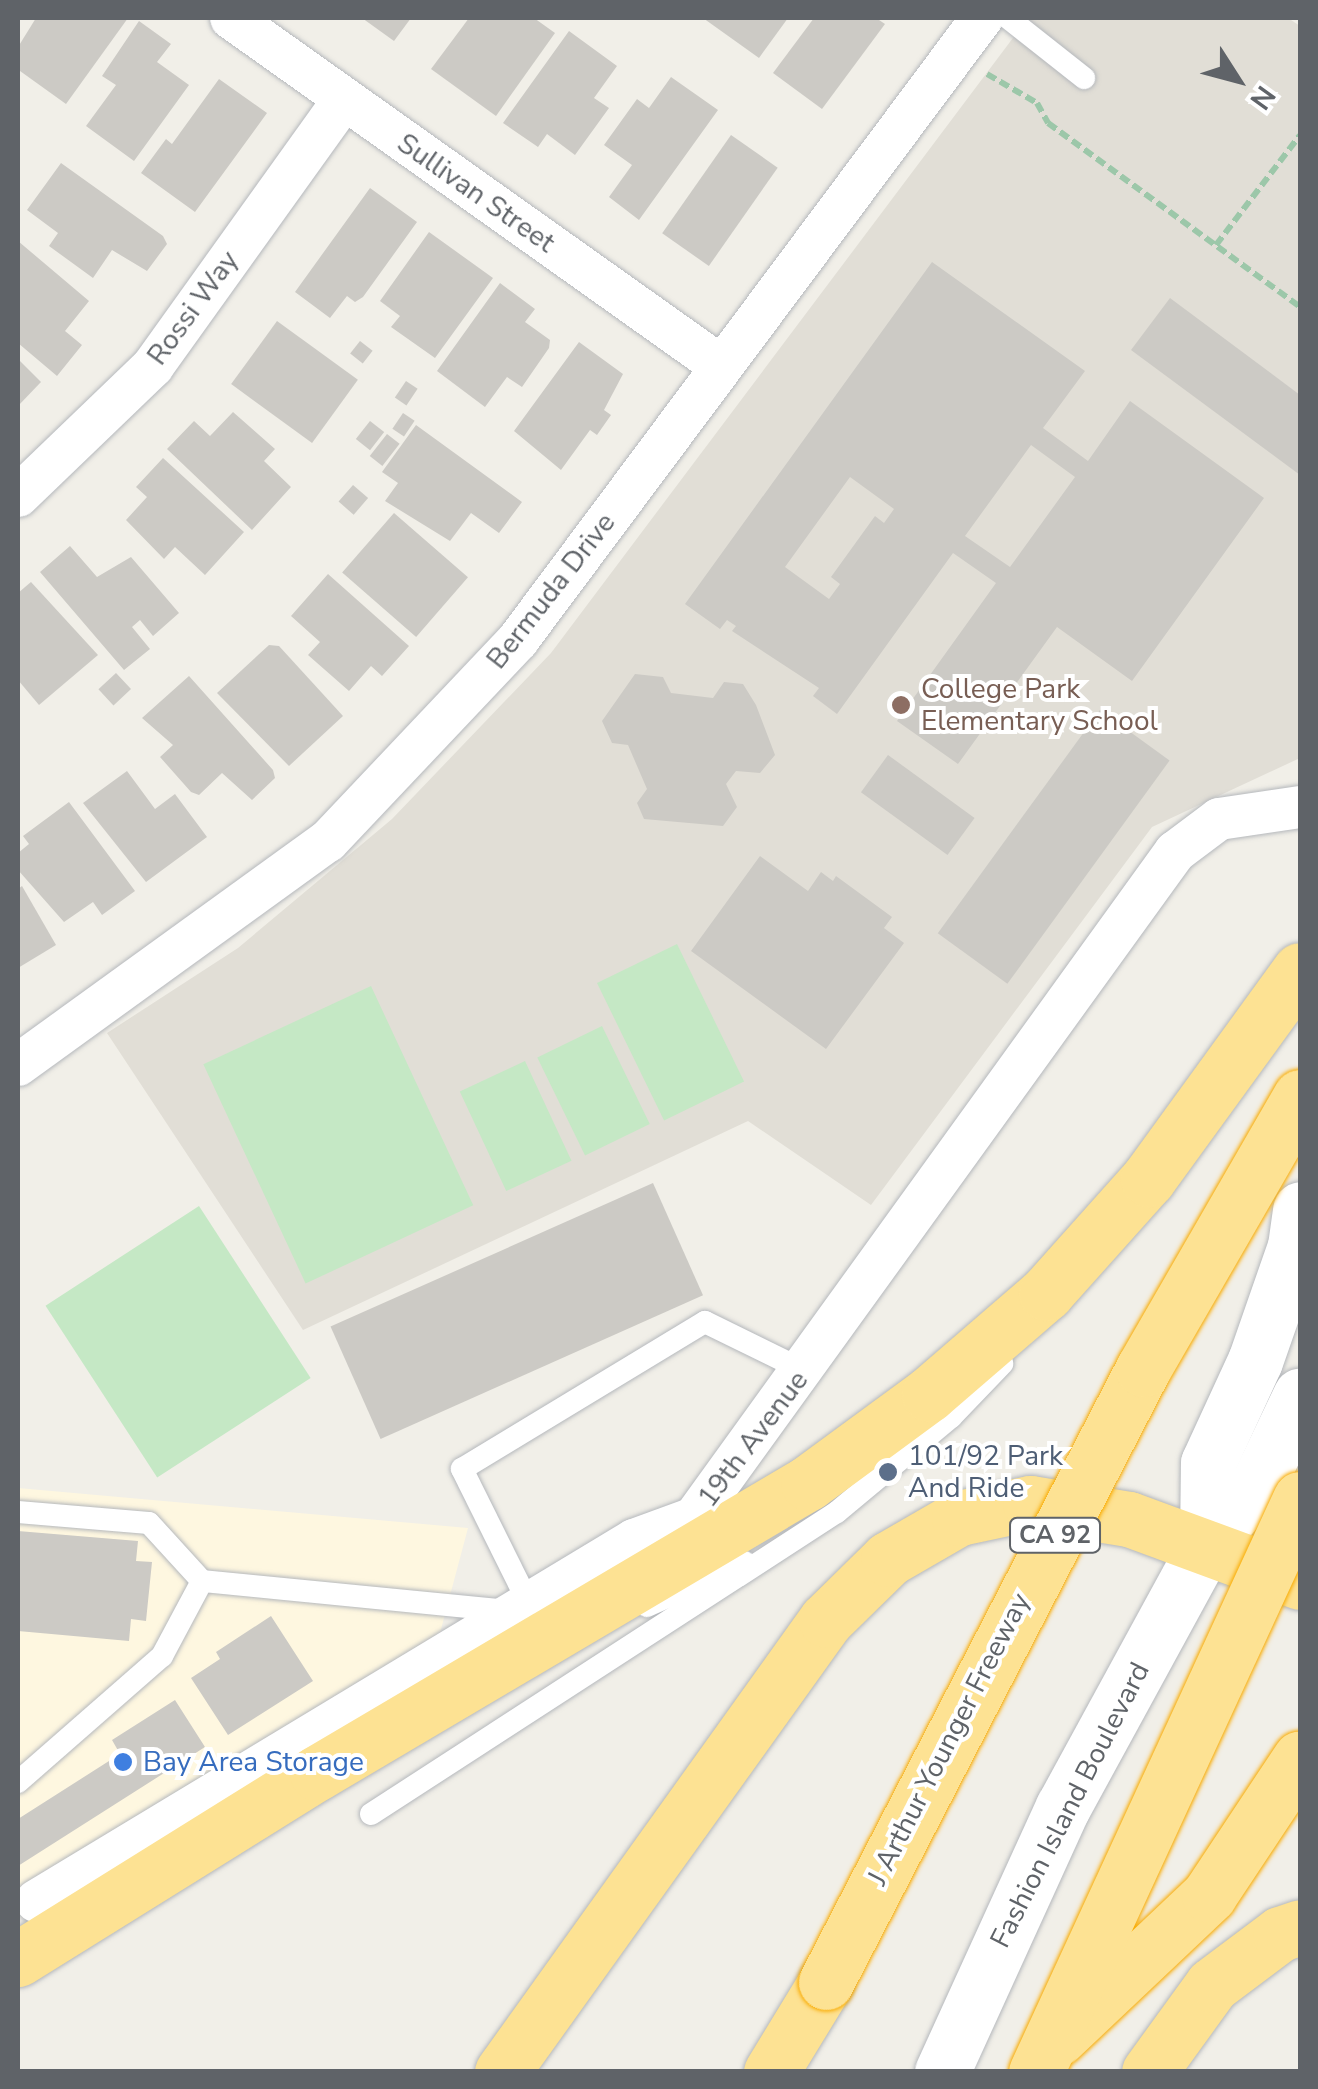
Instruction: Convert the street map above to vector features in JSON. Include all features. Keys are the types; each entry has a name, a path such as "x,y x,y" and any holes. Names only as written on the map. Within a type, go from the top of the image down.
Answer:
{"highway":[{"path":"18,1960 231,1824 808,1484 930,1394 1046,1293 1148,1179 1300,970"},
{"name":"J Arthur Younger Freeway","path":"780,2072 1143,1368 1300,1096"},
{"path":"1036,2072 1300,1499"},
{"path":"502,2072 826,1620 888,1559 959,1518 1030,1503 1114,1515 1207,1542 1300,1582"},
{"path":"1018,2072 1122,1983 1208,1895 1300,1758"},
{"path":"1149,2072 1212,1984 1280,1934 1300,1927"},
{"path":"771,2072 826,1982"}],"main road":[{"name":"Fashion Island Boulevard","path":"1207,1542 1208,1463 1255,1361 1294,1246 1300,1208"},
{"name":"Fashion Island Boulevard","path":"942,2072 1063,1807 1207,1542 1258,1484 1300,1396"}],"street":[{"name":"Sullivan Street","path":"231,18 722,367"},
{"name":"Bermuda Drive","path":"18,1065 328,841 518,640 982,18"},
{"name":"Rossi Way","path":"18,496 153,366 344,100"},
{"name":"19th Avenue","path":"36,1901 634,1540 694,1518 806,1371 1174,852 1219,818 1300,808"}],"lane":[{"path":"1008,18 1084,78"},
{"path":"372,1814 837,1512 951,1418 1058,1306 1233,1064"},
{"path":"18,1512 149,1524 202,1581 523,1608 462,1469 705,1322 806,1371"},
{"path":"604,1626 767,1552"},
{"path":"18,1782 162,1656 202,1581"}],"path":[{"path":"951,61 1011,84 1038,103 1048,123 1300,307"},
{"path":"1216,245 1300,135"}],"shaded area":[{"name":"College Park Elementary School","path":"1028,18 1288,18 1300,26 1300,758 1152,827 871,1205 748,1121 303,1330 107,1033 238,948 392,819 551,653"},
{"name":"Bay Area Storage","path":"18,1488 468,1528 440,1633 18,1892"}],"green space":[{"path":"677,944 744,1082 664,1121 597,983"},
{"path":"371,986 473,1205 306,1284 203,1064"},
{"path":"602,1026 650,1124 585,1156 537,1058"},
{"path":"525,1061 571,1161 506,1191 460,1091"},
{"path":"199,1206 311,1378 157,1478 46,1306"}],"building":[{"path":"36,18 128,18 66,104 20,71 18,47"},
{"path":"362,18 411,18 394,41"},
{"path":"469,18 534,18 555,33 496,116 431,69"},
{"path":"703,18 788,18 759,58"},
{"path":"814,18 876,18 885,24 822,109 773,73"},
{"path":"139,21 171,44 157,62 189,85 134,161 86,126 116,85 102,76"},
{"path":"569,31 617,66 594,98 609,108 575,155 547,134 538,147 503,123"},
{"path":"671,77 718,110 639,220 609,197 632,165 604,145 637,99 649,108"},
{"path":"219,79 267,113 195,212 141,173 166,139 172,144"},
{"path":"731,135 778,168 709,266 662,233"},
{"path":"61,163 163,236 167,244 147,271 112,250 93,278 49,246 58,233 27,210"},
{"path":"370,188 417,222 363,297 355,302 347,296 330,318 295,292"},
{"path":"429,232 493,278 435,358 391,327 400,316 380,301"},
{"path":"18,241 89,301 65,331 82,345 57,376 18,343"},
{"path":"932,262 1085,371 1043,428 1088,461 1130,401 1264,498 1132,681 1057,627 958,764 897,721 996,583 953,553 837,714 813,696 819,688 732,631 736,626 727,620 720,629 685,604","holes":["1031,445 1075,477 1010,567 965,536","850,477 894,509 884,523 875,516 831,577 840,584 829,599 785,567"]},
{"path":"500,283 535,309 525,322 550,340 549,348 522,387 507,377 485,407 437,371"},
{"path":"1170,298 1300,395 1300,475 1131,350"},
{"path":"277,321 358,380 312,443 231,384"},
{"path":"360,341 373,351 363,363 350,354"},
{"path":"579,342 623,374 604,410 611,415 597,435 590,430 561,470 514,431"},
{"path":"18,359 41,382 18,406"},
{"path":"406,381 418,389 406,405 395,398"},
{"path":"233,412 275,449 264,461 291,487 252,530 167,449 194,421 210,436"},
{"path":"403,413 415,421 404,437 392,429"},
{"path":"370,421 384,432 370,450 356,439"},
{"path":"416,425 522,502 499,533 471,513 450,541 385,501 398,483 382,472"},
{"path":"387,434 400,444 382,466 370,456"},
{"path":"163,458 244,532 205,575 175,547 164,559 126,520 147,497 136,487"},
{"path":"353,485 368,498 354,515 339,502"},
{"path":"394,513 468,577 416,637 342,573"},
{"path":"70,546 97,577 131,557 179,613 153,636 140,620 132,627 150,649 124,670 40,572"},
{"path":"328,574 409,646 382,676 371,666 349,691 308,655 320,642 291,616"},
{"path":"31,582 98,655 39,705 18,680 18,593"},
{"path":"269,645 279,646 343,716 289,766 217,693"},
{"path":"116,673 131,689 113,705 98,689"},
{"path":"635,674 663,677 671,693 713,698 724,682 743,684 756,705 775,755 760,773 736,771 726,784 737,807 723,826 644,819 637,803 647,789 628,745 612,743 602,721"},
{"path":"189,676 273,770 275,778 252,800 222,773 199,795 191,792 160,757 173,745 142,718"},
{"path":"1100,710 1170,761 1007,984 938,933"},
{"path":"888,755 975,818 948,855 861,792"},
{"path":"127,771 155,809 175,794 207,837 146,882 83,803"},
{"path":"69,802 135,891 102,915 93,902 64,922 18,870 18,853 29,844 23,836"},
{"path":"760,856 808,891 821,872 833,881 836,876 892,917 884,928 904,943 826,1049 691,951"},
{"path":"22,886 56,945 18,968 18,889"},
{"path":"653,1183 703,1295 381,1439 331,1327"},
{"path":"18,1531 138,1541 136,1561 152,1562 146,1621 131,1619 129,1641 18,1631"},
{"path":"271,1616 313,1681 228,1735 191,1678 220,1659 216,1652"},
{"path":"175,1700 205,1747 18,1866 18,1819 120,1754 112,1740"}],"place":[{"name":"College Park Elementary School","path":"901,705"},
{"name":"101/92 Park And Ride","path":"888,1472"},
{"name":"Bay Area Storage","path":"123,1762"}]}
